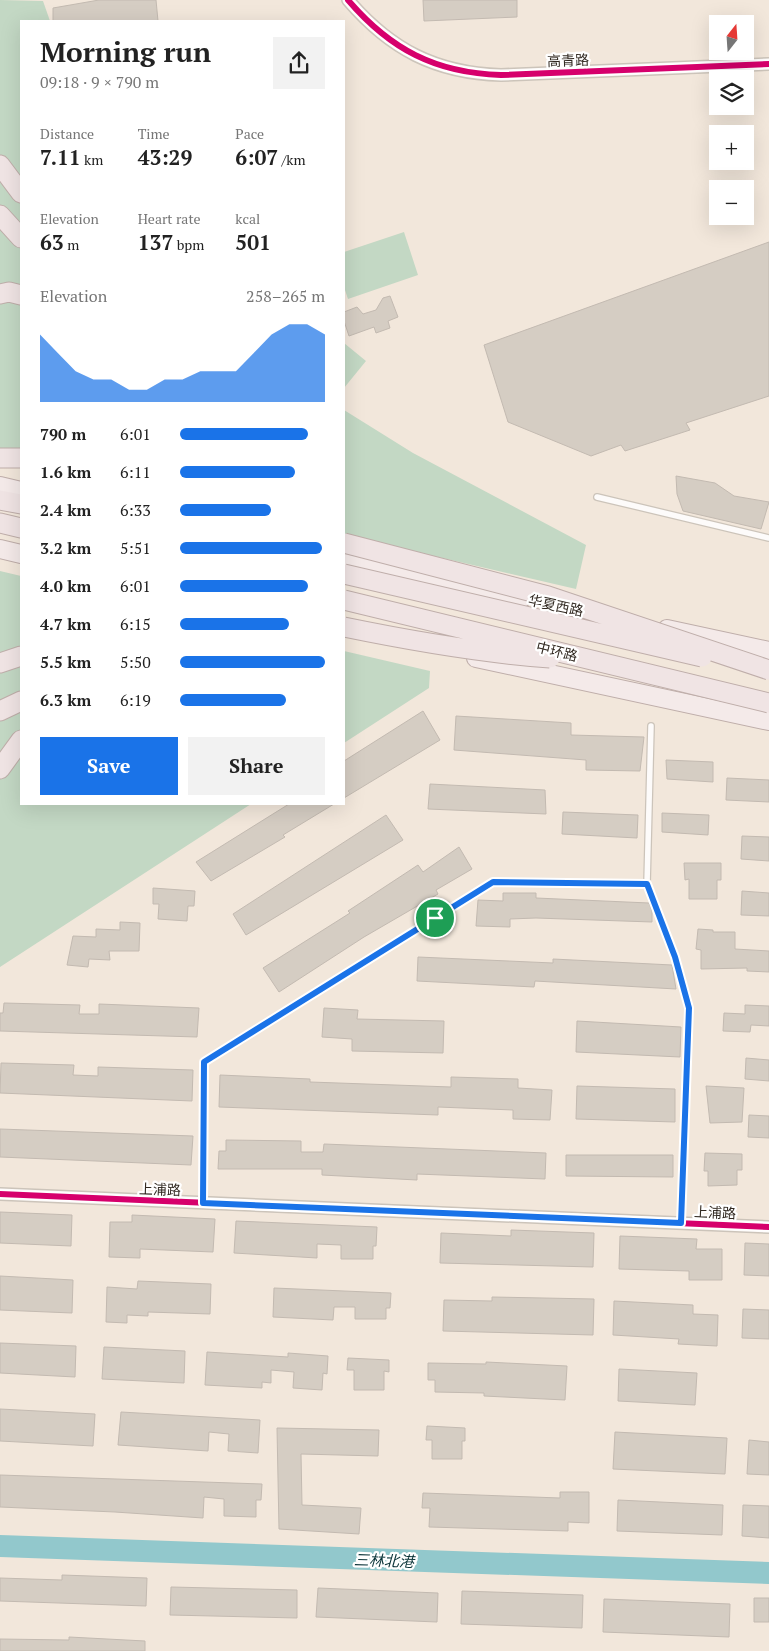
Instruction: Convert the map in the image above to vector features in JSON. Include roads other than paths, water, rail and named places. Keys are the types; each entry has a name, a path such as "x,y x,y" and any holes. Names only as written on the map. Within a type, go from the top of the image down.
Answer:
{"highway":[{"path":"0,164 20,192"},
{"path":"0,215 20,237"},
{"path":"0,236 20,245"},
{"path":"0,294 9,292 20,295"},
{"path":"0,458 20,458"},
{"path":"0,500 20,504"},
{"path":"0,523 20,528"},
{"path":"345,534 382,554"},
{"path":"345,543 548,596 769,671"},
{"name":"中环路","path":"345,574 769,671"},
{"name":"中环路","path":"345,600 769,703"},
{"path":"345,627 417,642 503,655 602,662"},
{"path":"0,662 20,656"},
{"path":"0,711 20,701"},
{"path":"0,769 20,741"}],"main road":[{"path":"0,486 20,491"},
{"path":"0,549 20,554"},
{"name":"华夏西路","path":"345,560 769,651"},
{"path":"345,631 614,686 769,721"}],"street":[{"name":"高青路","path":"348,0 378,32 424,60 442,67 481,74 769,64"},
{"name":"上浦路","path":"0,1194 769,1227"}],"lane":[{"path":"597,497 769,538"},
{"path":"651,726 647,884 675,957 689,1008 681,1223"},
{"path":"203,1203 204,1062 493,882 647,884"}],"waterway":[{"name":"三林北港","path":"0,1546 769,1573"}]}
